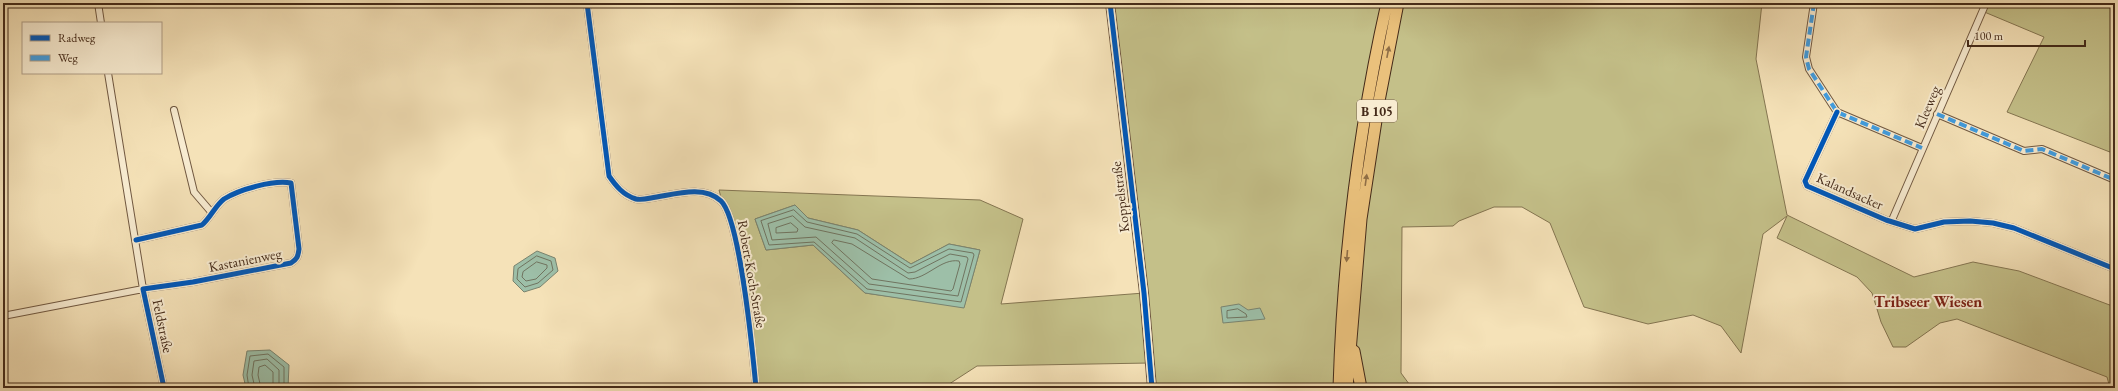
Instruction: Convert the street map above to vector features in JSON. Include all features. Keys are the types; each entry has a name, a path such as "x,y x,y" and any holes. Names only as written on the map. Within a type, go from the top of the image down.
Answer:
{"highway":[{"name":"B 105","path":"1339,388 1341,335 1350,217 1364,118 1387,3"},
{"name":"B 105","path":"1361,388 1351,334 1361,219 1369,160 1398,3"},
{"path":"1347,388 1351,334"}],"street":[{"path":"98,3 101,22"},
{"name":"Robert-Koch-Straße","path":"587,3 609,176 617,188 626,195 638,200 698,191 722,201 732,218 749,322 756,388"},
{"name":"Koppelstraße","path":"1110,3 1144,293 1152,388"},
{"path":"1814,3 1806,57 1809,70 1838,112 1922,148"},
{"name":"Kleeweg","path":"1892,220 1986,3"},
{"name":"Feldstraße","path":"108,74 143,289 164,388"},
{"path":"174,110 194,192 212,213"},
{"name":"Kalandsacker","path":"1838,112 1805,181 1807,186 1886,220 1892,220 1915,230 1944,222 1970,221 1993,223 2014,228 2115,269"},
{"path":"1937,114 2024,151 2042,150 2115,180"},
{"name":"Kastanienweg","path":"136,240 199,226 209,218 224,199 242,191 260,185 283,182 291,183 298,257 291,263 193,282 164,285"},
{"name":"Feldstraße","path":"3,316 164,285"}],"shaded area":[{"path":"1110,3 1387,3 1364,118 1339,388 1152,388 1150,363 977,366 943,388 756,388 732,218 722,201 719,190 980,200 1023,219 1001,304 1144,293","holes":["795,205 808,218 858,230 911,264 949,244 980,250 964,307 865,293 813,245 766,250 755,219"]},
{"path":"1399,3 1762,3 1756,59 1787,215 1914,277 1973,262 2019,271 2115,307 2115,388 2110,388 2107,377 1957,319 1940,323 1906,347 1893,347 1881,322 1872,293 1857,277 1777,238 1787,216 1763,234 1741,353 1721,326 1693,315 1648,324 1584,307 1550,223 1522,207 1494,207 1459,221 1453,226 1402,227 1401,373 1412,388 1361,388 1351,334 1361,219"},
{"path":"1986,3 2115,3 2115,154 2007,112 2044,37 1982,11"}],"water":[{"path":"795,205 808,218 858,230 911,264 949,244 980,250 964,308 865,293 813,245 766,250 755,219"},
{"path":"537,251 555,258 558,271 540,287 524,292 513,281 514,266"},
{"path":"1239,304 1248,310 1260,308 1265,319 1223,323 1221,307"},
{"path":"270,350 289,365 288,388 246,388 243,375 247,351"}],"marked path":[{"path":"1814,3 1806,57 1809,69 1837,112 1922,148"},
{"path":"1937,114 2024,151 2042,149 2115,180"}],"cycle path":[{"path":"587,3 609,176 617,187 624,193 636,199 697,192 706,193 721,201 728,213 740,260 749,320 756,388"},
{"path":"1110,3 1144,293 1152,388"},
{"path":"1837,112 1805,181 1807,186 1886,220 1915,229 1944,222 1970,221 1993,223 2014,228 2115,269"},
{"path":"136,240 202,225 224,199 239,192 266,184 284,182 291,183 299,249 297,258 293,262 193,282 143,289 164,388"}],"district":[{"name":"Tribseer Wiesen","path":"1928,301"}]}
